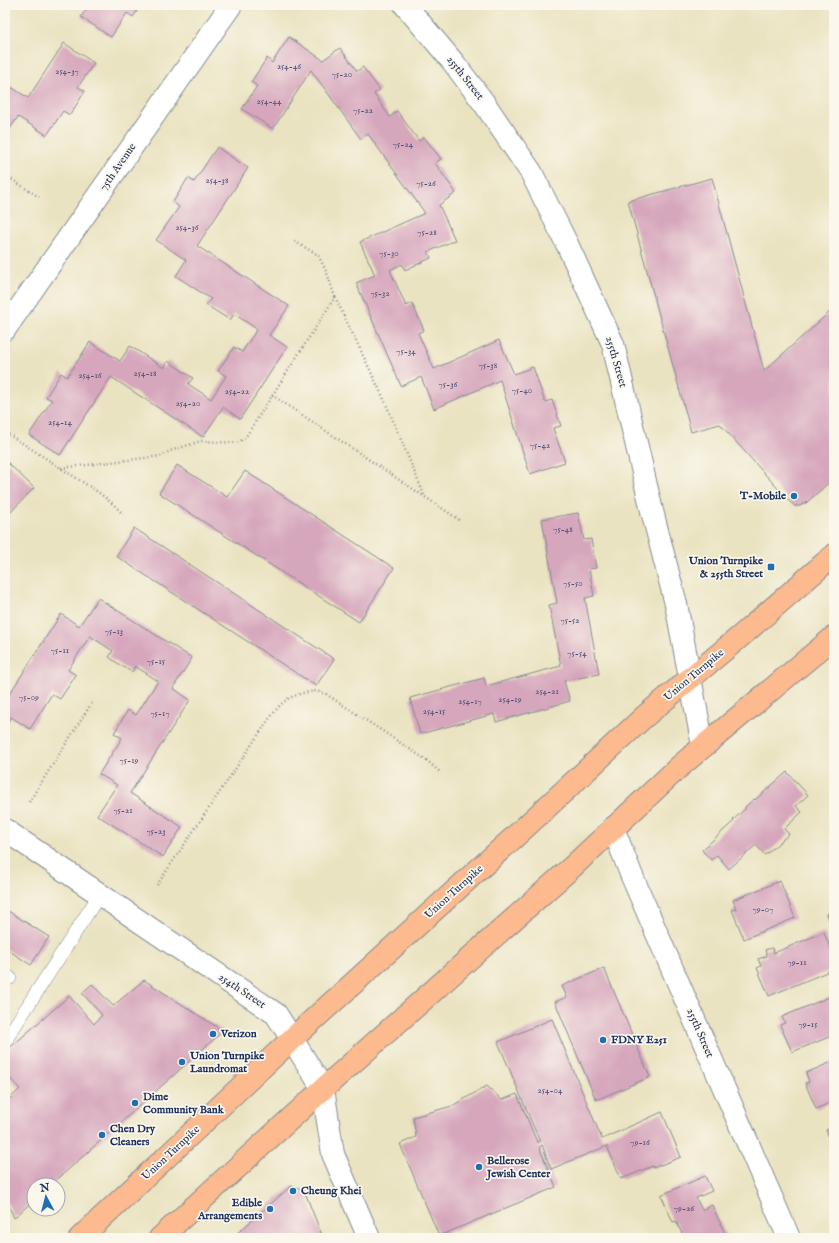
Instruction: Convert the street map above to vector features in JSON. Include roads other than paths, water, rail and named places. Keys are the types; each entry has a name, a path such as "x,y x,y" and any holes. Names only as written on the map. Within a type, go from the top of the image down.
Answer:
{"main road":[{"name":"Union Turnpike","path":"80,1238 292,1039 644,717 834,555"},
{"path":"160,1238 323,1089 570,868 679,767 834,637"}],"street":[{"name":"75th Avenue","path":"5,329 231,5"},
{"name":"255th Street","path":"405,5 453,62 484,103 531,172 614,344 652,511 676,604 703,746"},
{"name":"255th Street","path":"613,828 631,874 788,1238"},
{"name":"254th Street","path":"5,830 276,1014 323,1089 333,1154 369,1238"}],"lane":[{"path":"5,1041 100,894"}],"place":[{"name":"T-Mobile","path":"794,496"},
{"name":"Union Turnpike & 255th Street","path":"771,567"},
{"name":"Verizon","path":"213,1034"},
{"name":"FDNY E251","path":"603,1040"},
{"name":"Union Turnpike Laundromat","path":"182,1062"},
{"name":"Dime Community Bank","path":"135,1103"},
{"name":"Chen Dry Cleaners","path":"102,1135"},
{"name":"Bellerose Jewish Center","path":"479,1167"},
{"name":"Cheung Khei","path":"293,1191"},
{"name":"Edible Arrangements","path":"270,1209"}]}
